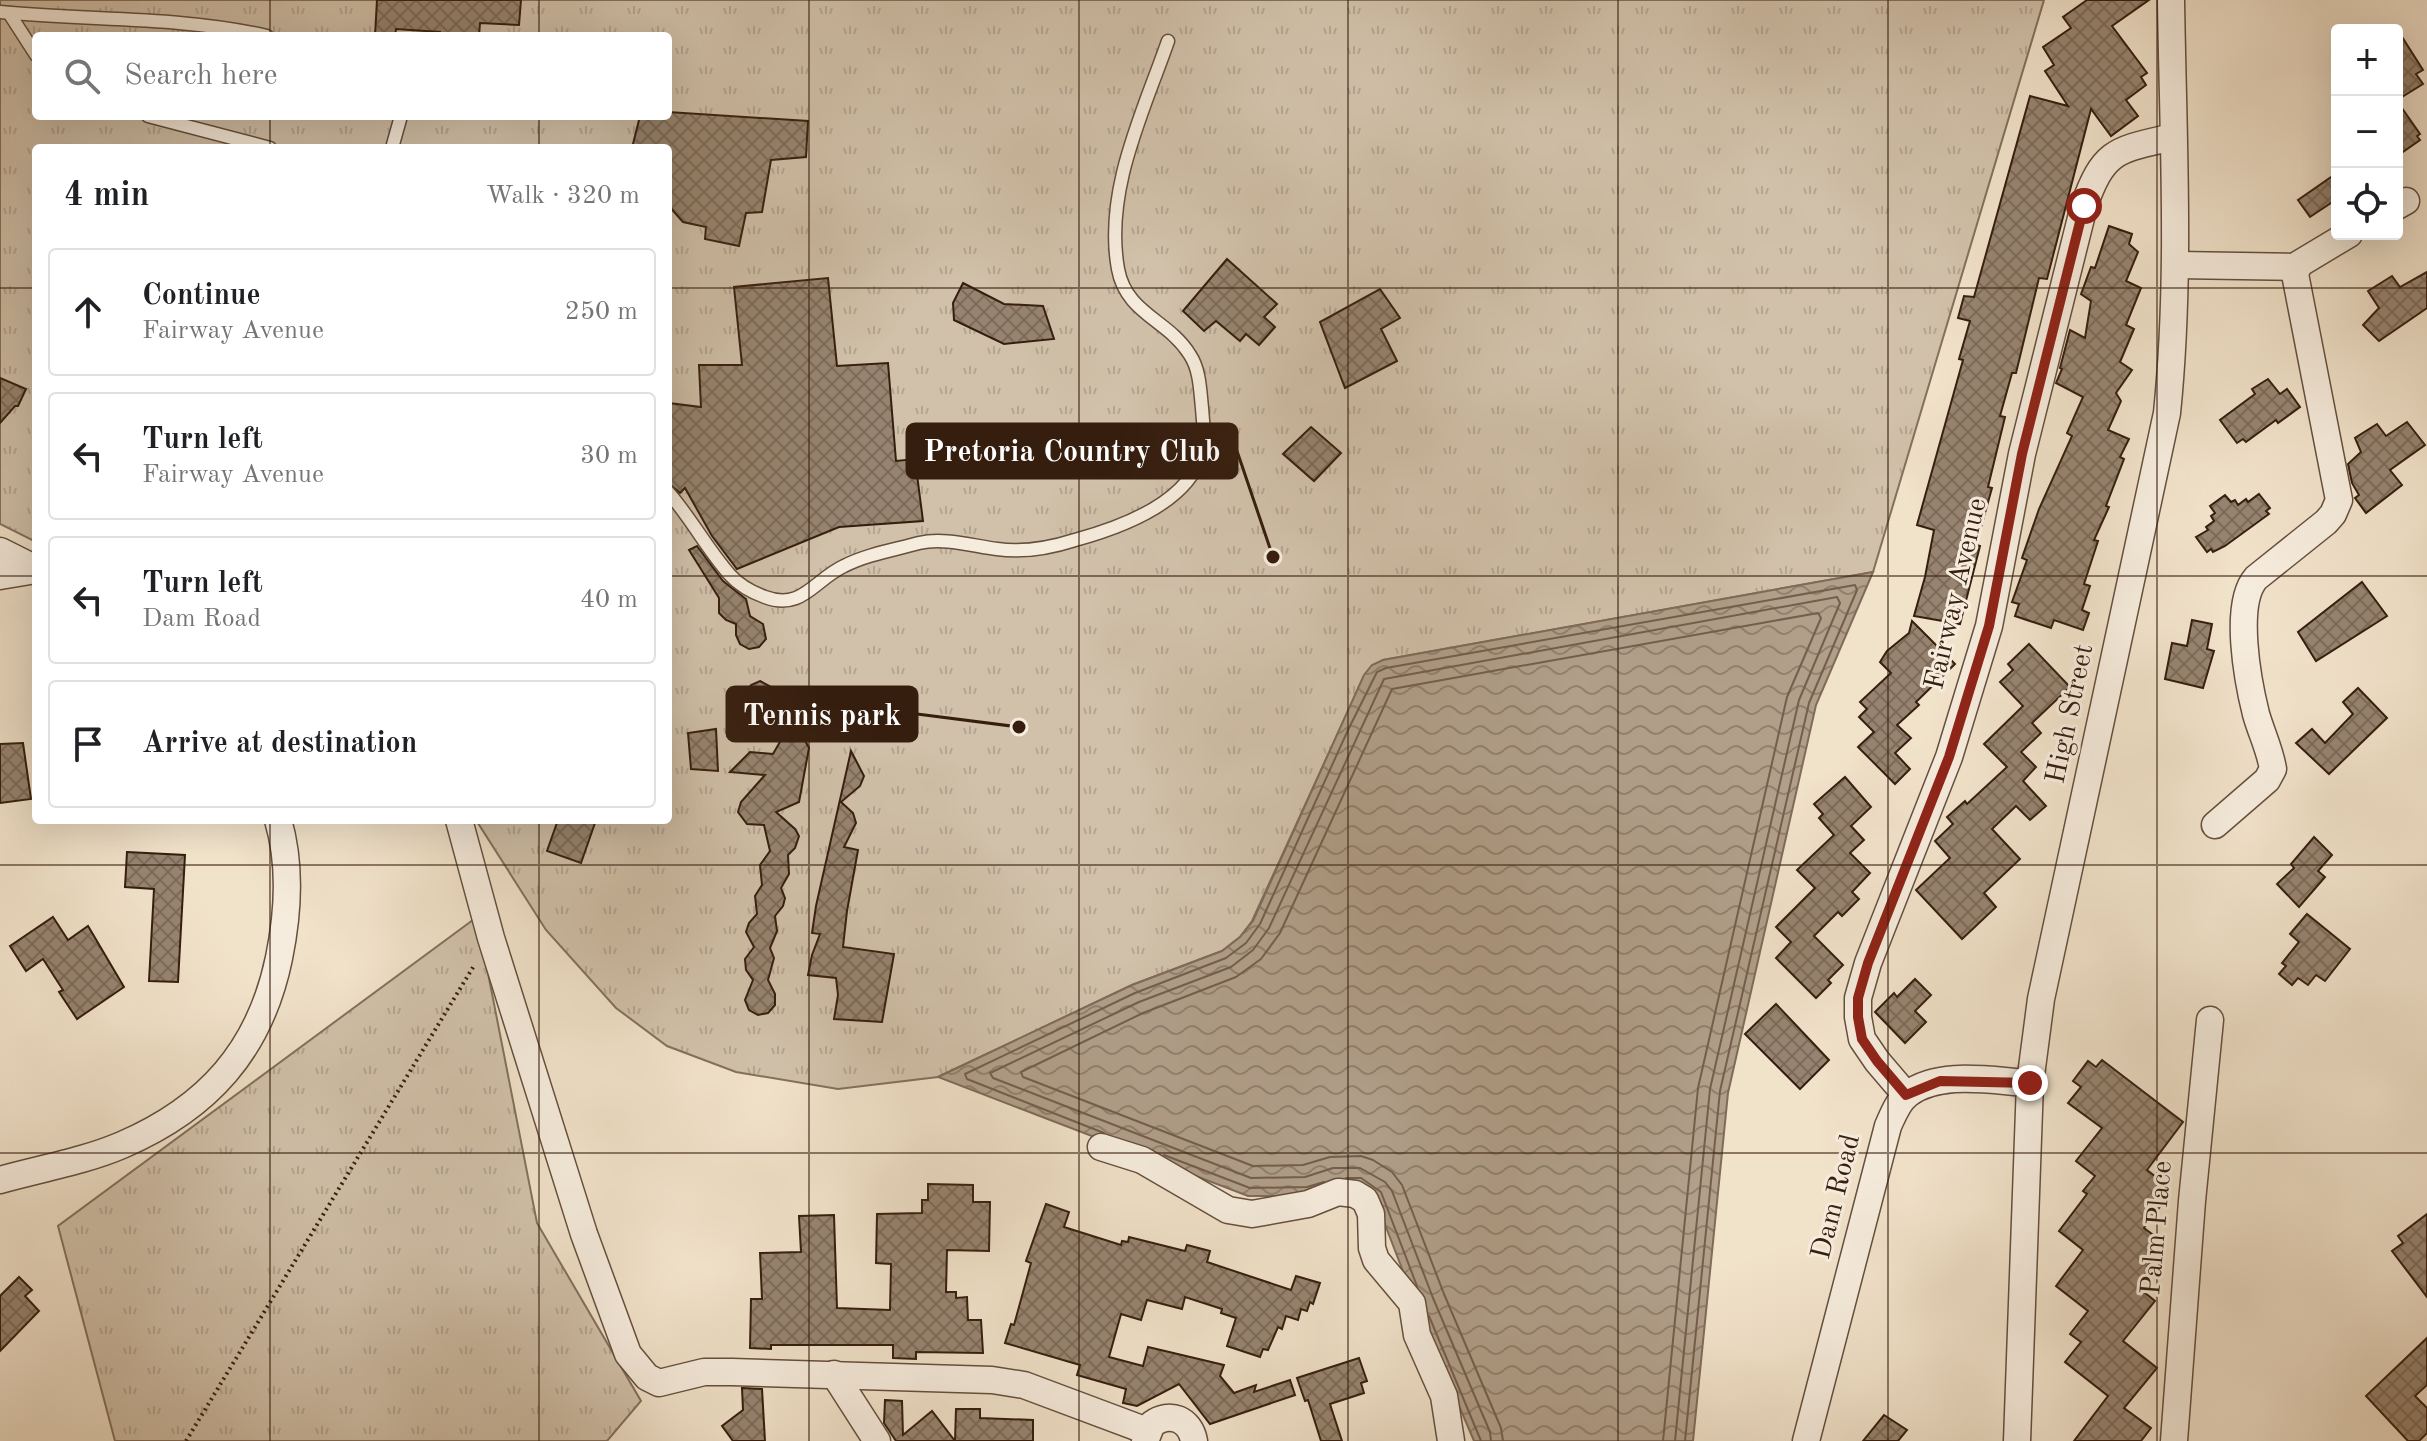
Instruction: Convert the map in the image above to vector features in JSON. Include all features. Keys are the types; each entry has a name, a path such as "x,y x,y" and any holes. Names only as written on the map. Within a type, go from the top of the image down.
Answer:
{"street":[{"name":"High Street","path":"2017,1441 2030,1083 2041,999 2167,413 2173,357 2177,265 2171,0"},
{"name":"Fairway Avenue","path":"1906,1095 1862,1039 1858,998 1868,963 1949,757 1989,626 2022,454 2084,206 2093,181 2099,169 2118,151 2173,137"},
{"path":"2177,265 2297,267 2340,240"},
{"path":"2215,825 2267,780 2273,769 2256,713 2249,675 2243,614 2248,590 2256,578 2326,522 2339,500 2296,286 2297,267"},
{"path":"0,551 32,567"},
{"path":"0,576 32,570"},
{"path":"4,1182 120,1146 157,1128 190,1107 235,1063 261,1018 274,983 285,923 285,849 279,824"},
{"path":"460,824 491,938 584,1234 628,1354 647,1377 659,1383 704,1372 992,1380 1024,1385 1146,1436 1158,1419 1174,1417 1188,1426 1194,1441"},
{"name":"Palm Place","path":"2174,1441 2192,1201 2210,1020"},
{"path":"1906,1095 1940,1081 2030,1083"},
{"name":"Dam Road","path":"1806,1441 1888,1126 1906,1095"},
{"path":"1101,1147 1142,1160 1228,1210 1252,1214 1308,1204 1338,1192 1355,1194 1365,1200 1371,1214 1372,1248 1376,1260 1412,1303 1417,1335 1444,1396 1451,1441"},
{"path":"834,1374 877,1441"}],"lane":[{"path":"38,16 41,0"},
{"path":"4,12 169,21 241,32"},
{"path":"4,12 32,50"},
{"path":"672,497 730,575 745,589 776,602 784,602 795,600 832,572 866,557 925,542 964,543 1001,550 1040,550 1113,527 1152,509 1178,491 1194,473 1202,453 1201,394 1196,367 1190,354 1172,334 1133,303 1124,289 1118,266 1115,213 1121,179 1168,41"},
{"path":"163,120 255,144"},
{"path":"393,144 400,120"}],"path":[{"path":"186,1441 491,938"}],"green space":[{"path":"0,0 2044,0 1873,572 1383,660 1364,676 1252,921 1240,937 1222,951 1132,985 938,1077 838,1089 736,1072 667,1046 616,1008 546,930 479,824 672,824 672,144 32,144 32,540 0,524"},
{"path":"477,917 537,1223 641,1401 607,1441 115,1441 58,1226"}],"water":[{"path":"1873,572 1816,705 1728,1093 1693,1441 1474,1441 1374,1196 1248,1196 938,1077 1132,985 1222,951 1240,937 1253,921 1364,675 1372,665 1383,660"}],"building":[{"path":"377,0 521,0 519,25 480,23 479,32 396,29 396,32 375,32"},
{"path":"2087,0 2149,0 2112,26 2147,73 2141,77 2146,85 2126,100 2138,116 2111,136 2091,109 2047,279 2039,278 2016,373 2012,373 2000,416 2005,417 1988,487 1992,488 1976,545 1980,546 1960,624 1914,616 1934,530 1917,525 1963,360 1959,359 1970,321 1958,318 1964,296 1974,297 2030,96 2068,106 2045,71 2054,65 2043,47 2071,28 2063,17"},
{"path":"2403,38 2423,70 2416,74 2423,84 2403,96"},
{"path":"2403,110 2420,134 2417,136 2420,140 2403,152"},
{"path":"672,112 808,121 806,157 771,160 762,212 746,213 739,246 705,239 706,227 683,222 672,210 672,144 633,144 639,120 672,120"},
{"path":"2331,177 2331,203 2310,217 2298,200"},
{"path":"2109,226 2132,234 2129,244 2138,252 2126,281 2141,288 2126,325 2134,329 2120,362 2132,370 2116,393 2121,401 2108,430 2129,439 2120,457 2124,459 2106,506 2109,507 2094,540 2098,541 2084,584 2090,586 2082,610 2089,613 2083,630 2054,620 2051,628 2015,616 2019,604 2012,602 2027,560 2022,558 2039,509 2072,436 2067,433 2083,397 2056,383 2070,330 2085,338 2091,301 2081,294 2091,267 2095,268"},
{"path":"1227,259 1277,304 1264,317 1275,327 1259,345 1246,334 1240,341 1216,321 1204,331 1183,311"},
{"path":"2427,272 2427,308 2379,341 2363,325 2379,308 2368,291 2392,276 2400,287"},
{"path":"828,278 837,366 888,363 896,461 915,459 923,521 839,527 737,569 712,536 685,488 680,493 672,486 672,403 701,407 699,365 742,365 734,287"},
{"path":"963,283 1004,304 1043,306 1054,339 1004,344 954,320 953,303"},
{"path":"1380,289 1400,318 1381,329 1397,361 1345,388 1320,322"},
{"path":"0,378 26,389 18,406 0,423"},
{"path":"2268,379 2280,394 2287,389 2300,407 2246,442 2243,439 2237,443 2220,420 2255,394 2252,389"},
{"path":"2407,422 2425,445 2390,470 2402,485 2366,513 2355,498 2359,495 2352,483 2348,464 2361,452 2355,438 2377,424 2386,436"},
{"path":"1311,427 1341,453 1314,481 1283,454"},
{"path":"2259,494 2270,508 2266,511 2269,514 2225,546 2207,552 2196,537 2208,530 2206,527 2214,521 2211,516 2215,513 2210,506 2225,495 2238,505"},
{"path":"697,546 723,581 746,599 750,616 763,624 766,639 759,647 749,649 740,644 736,624 719,613 719,598 689,550"},
{"path":"2362,582 2387,616 2316,661 2298,632"},
{"path":"2192,620 2212,624 2207,649 2214,651 2203,688 2165,679 2172,643 2187,646"},
{"path":"1912,621 1955,664 1897,725 1911,738 1895,753 1910,769 1895,784 1858,747 1874,732 1859,717 1867,709 1860,702 1891,673 1880,662 1887,651 1909,633"},
{"path":"2029,644 2070,687 2032,723 2041,733 2021,752 2036,767 2023,781 2046,806 2030,820 2016,806 1992,829 2020,859 1984,893 1996,907 1962,939 1916,890 1950,858 1935,841 1953,824 1947,817 1965,801 1967,804 2007,767 1984,744 2023,706 2000,682 2013,670 2008,664"},
{"path":"760,681 773,688 781,705 763,712 749,707 745,693 751,685"},
{"path":"2358,688 2387,718 2329,774 2296,743 2312,729 2325,743 2353,714 2343,702"},
{"path":"796,723 809,748 799,802 776,812 799,836 795,848 788,855 789,874 781,888 785,898 775,916 777,931 770,948 774,958 768,980 775,994 775,1005 768,1013 758,1015 749,1010 745,1000 753,980 746,970 745,959 754,947 746,932 757,914 755,896 762,885 760,865 770,851 764,825 747,824 738,812 741,802 765,775 730,772 750,752 773,754"},
{"path":"716,729 718,771 691,769 688,733"},
{"path":"23,743 31,799 0,803 0,744"},
{"path":"851,751 864,776 860,786 841,802 853,813 856,823 844,847 858,850 843,947 894,954 882,1022 834,1019 838,995 836,978 808,975 820,934 812,933 816,906"},
{"path":"1845,777 1871,807 1851,826 1864,840 1850,853 1870,873 1852,892 1859,899 1842,916 1838,912 1814,936 1843,965 1816,998 1776,958 1791,942 1776,927 1815,888 1797,870 1834,835 1819,818 1823,814 1814,804"},
{"path":"557,824 595,824 581,863 547,851"},
{"path":"2314,837 2332,855 2318,871 2325,877 2299,907 2277,884 2294,868 2291,864"},
{"path":"127,852 185,855 178,982 149,981 154,889 125,887"},
{"path":"2307,914 2350,949 2325,981 2316,975 2308,985 2298,978 2292,985 2279,974 2286,966 2282,963 2299,942 2290,934"},
{"path":"53,917 68,940 88,926 124,987 77,1019 43,959 26,971 10,946"},
{"path":"1915,979 1931,995 1915,1011 1926,1022 1905,1043 1875,1012 1894,993 1897,997"},
{"path":"1776,1004 1829,1060 1800,1089 1745,1034"},
{"path":"2102,1060 2183,1122 2147,1170 2165,1184 2154,1198 2162,1204 2144,1228 2164,1243 2147,1267 2146,1278 2139,1288 2155,1301 2123,1341 2157,1368 2124,1408 2151,1428 2141,1441 2074,1441 2108,1396 2065,1362 2081,1342 2070,1334 2088,1311 2056,1286 2083,1250 2059,1231 2087,1194 2083,1191 2095,1176 2076,1161 2102,1128 2068,1103 2081,1087 2073,1081 2088,1061 2096,1067"},
{"path":"928,1184 973,1185 973,1202 990,1202 989,1251 947,1250 946,1292 956,1292 956,1298 967,1297 968,1320 981,1320 983,1353 916,1352 916,1359 893,1358 893,1345 771,1345 771,1349 750,1348 751,1299 762,1299 760,1253 801,1252 799,1216 834,1215 837,1308 890,1310 891,1264 876,1263 877,1214 922,1213 922,1200 928,1200"},
{"path":"1046,1204 1069,1212 1064,1227 1121,1245 1122,1241 1128,1242 1129,1237 1185,1251 1187,1245 1210,1251 1207,1262 1291,1290 1296,1276 1320,1283 1313,1304 1310,1302 1307,1311 1301,1309 1298,1320 1286,1316 1282,1329 1278,1327 1268,1350 1263,1349 1260,1357 1227,1346 1236,1318 1221,1313 1222,1309 1185,1297 1182,1309 1147,1300 1141,1320 1121,1314 1109,1357 1143,1366 1148,1347 1224,1365 1220,1376 1234,1393 1256,1385 1254,1392 1290,1380 1295,1395 1210,1424 1179,1384 1137,1406 1123,1403 1126,1389 1077,1375 1080,1365 1005,1343 1011,1324 1014,1325 1031,1263 1026,1261"},
{"path":"2427,1214 2427,1297 2392,1251 2403,1243 2398,1236"},
{"path":"19,1277 32,1290 25,1296 39,1311 0,1351 0,1296"},
{"path":"2427,1338 2427,1385 2415,1396 2427,1408 2427,1433 2419,1441 2408,1441 2366,1396"},
{"path":"1359,1358 1367,1381 1361,1383 1364,1393 1330,1404 1342,1441 1321,1441 1308,1400 1305,1401 1297,1378"},
{"path":"742,1388 762,1389 765,1441 733,1441 722,1426 743,1410"},
{"path":"885,1400 902,1401 903,1435 932,1411 955,1441 896,1441 884,1423"},
{"path":"956,1409 980,1409 980,1418 1033,1420 1033,1441 955,1441"},
{"path":"1884,1415 1907,1430 1898,1441 1863,1441"}],"place":[{"name":"Pretoria Country Club","path":"1273,557"},
{"name":"Tennis park","path":"1019,727"}],"route":[{"path":"2030,1083 1940,1081 1906,1095 1862,1039 1858,998 1868,963 1949,757 1989,626 2022,454 2084,206"}]}
